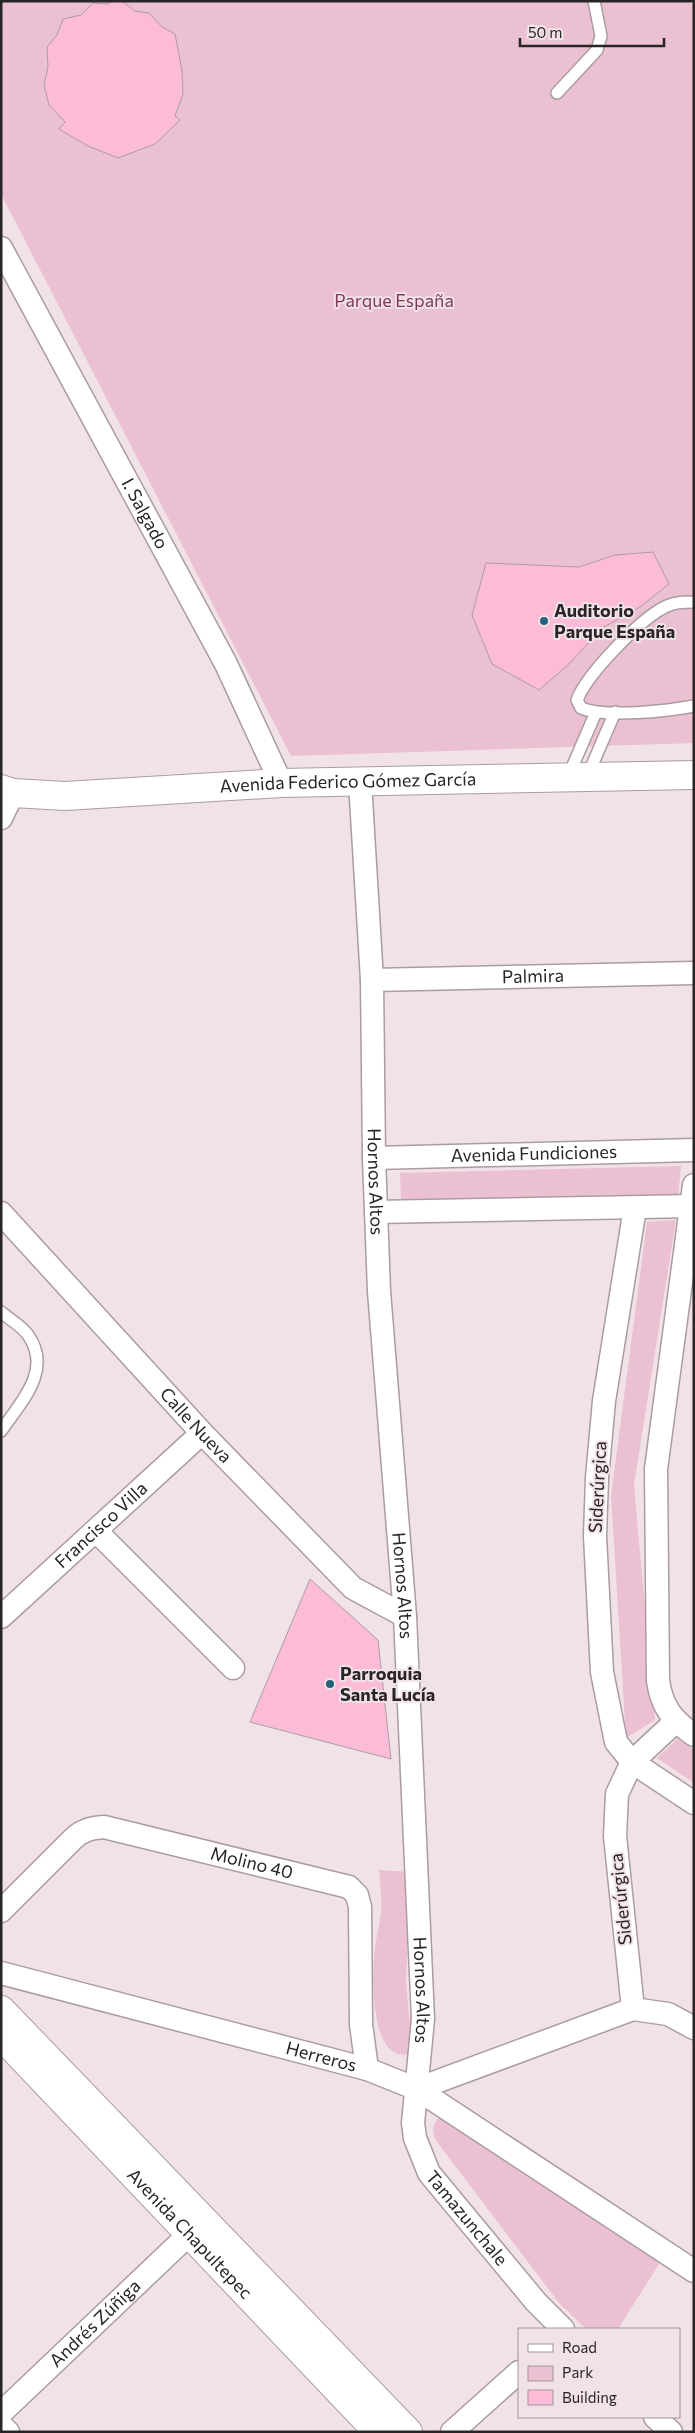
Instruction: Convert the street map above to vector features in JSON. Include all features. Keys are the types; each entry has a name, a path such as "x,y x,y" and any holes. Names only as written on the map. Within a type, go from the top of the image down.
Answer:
{"street":[{"name":"I. Salgado","path":"1,248 226,664 282,783"},
{"name":"Avenida Federico Gómez García","path":"7,791 65,796 282,783 694,776"},
{"name":"Hornos Altos","path":"360,782 372,980 374,1158 379,1291 405,1616 423,2018 417,2089"},
{"path":"1,818 7,791"},
{"name":"Palmira","path":"372,980 694,973"},
{"name":"Avenida Fundiciones","path":"374,1158 694,1150"},
{"path":"376,1212 635,1208 692,1199 656,1469 658,1681 665,1708 675,1722 694,1735"},
{"name":"Siderúrgica","path":"635,1208 604,1401 597,1478 595,1536 602,1672 606,1700 616,1742 632,1762 694,1803"},
{"name":"Calle Nueva","path":"1,1213 202,1433 352,1588 405,1616"},
{"name":"Francisco Villa","path":"1,1617 202,1433"},
{"path":"96,1531 233,1668"},
{"name":"Siderúrgica","path":"633,2009 614,1836 617,1794 632,1762 675,1722"},
{"name":"Molino 40","path":"1,1911 82,1831 104,1827 349,1887 357,1895 360,1907 361,2024 367,2069"},
{"name":"Herreros","path":"1,1973 367,2069 417,2089"},
{"path":"417,2089 633,2009 668,2014 694,2028"},
{"name":"Avenida Chapultepec","path":"4,2024 196,2227 397,2430"},
{"path":"417,2089 694,2271"},
{"name":"Tamazunchale","path":"417,2089 413,2123 415,2138 429,2173 536,2302 562,2328"},
{"name":"Andrés Zúñiga","path":"1,2413 196,2227"},
{"path":"452,2432 518,2373"},
{"path":"656,2418 671,2432"},
{"path":"1,2425 8,2432"}],"lane":[{"path":"557,94 597,50 602,36 594,1"},
{"path":"694,602 677,603 667,606 649,618 607,659 577,700 581,708 596,712 660,712 694,706"},
{"path":"578,777 596,712"},
{"path":"578,777 615,712"},
{"path":"1,1312 28,1334 38,1359 35,1380 1,1431"}],"green space":[{"name":"Parque España","path":"1,1 688,1 694,5 694,743 291,756 1,194"},
{"path":"681,1166 678,1198 401,1200 400,1173"},
{"path":"676,1220 634,1485 655,1720 626,1738 611,1496 647,1222"},
{"path":"677,1739 694,1750 694,1783 657,1758"},
{"path":"379,1870 411,1872 406,1980 409,2017 417,2036 411,2053 398,2054 388,2047 381,2035 377,2019 374,2001 373,1968 381,1912"},
{"path":"440,2116 661,2261 619,2328 585,2328 559,2303 437,2142 433,2128"}],"building":[{"path":"113,1 122,1 135,11 149,13 162,27 175,34 182,71 183,94 175,116 180,120 155,144 118,158 88,146 59,129 65,122 49,105 44,85 48,67 47,47 57,35 63,19 81,15 93,3 107,4"},
{"name":"Auditorio Parque España","path":"653,552 669,584 640,607 602,628 570,663 539,690 492,664 472,615 486,563 579,567 615,555"},
{"name":"Parroquia Santa Lucía","path":"310,1579 378,1640 391,1759 250,1722"}],"place":[{"name":"Auditorio Parque España","path":"544,621"},
{"name":"Parroquia Santa Lucía","path":"330,1684"}]}
